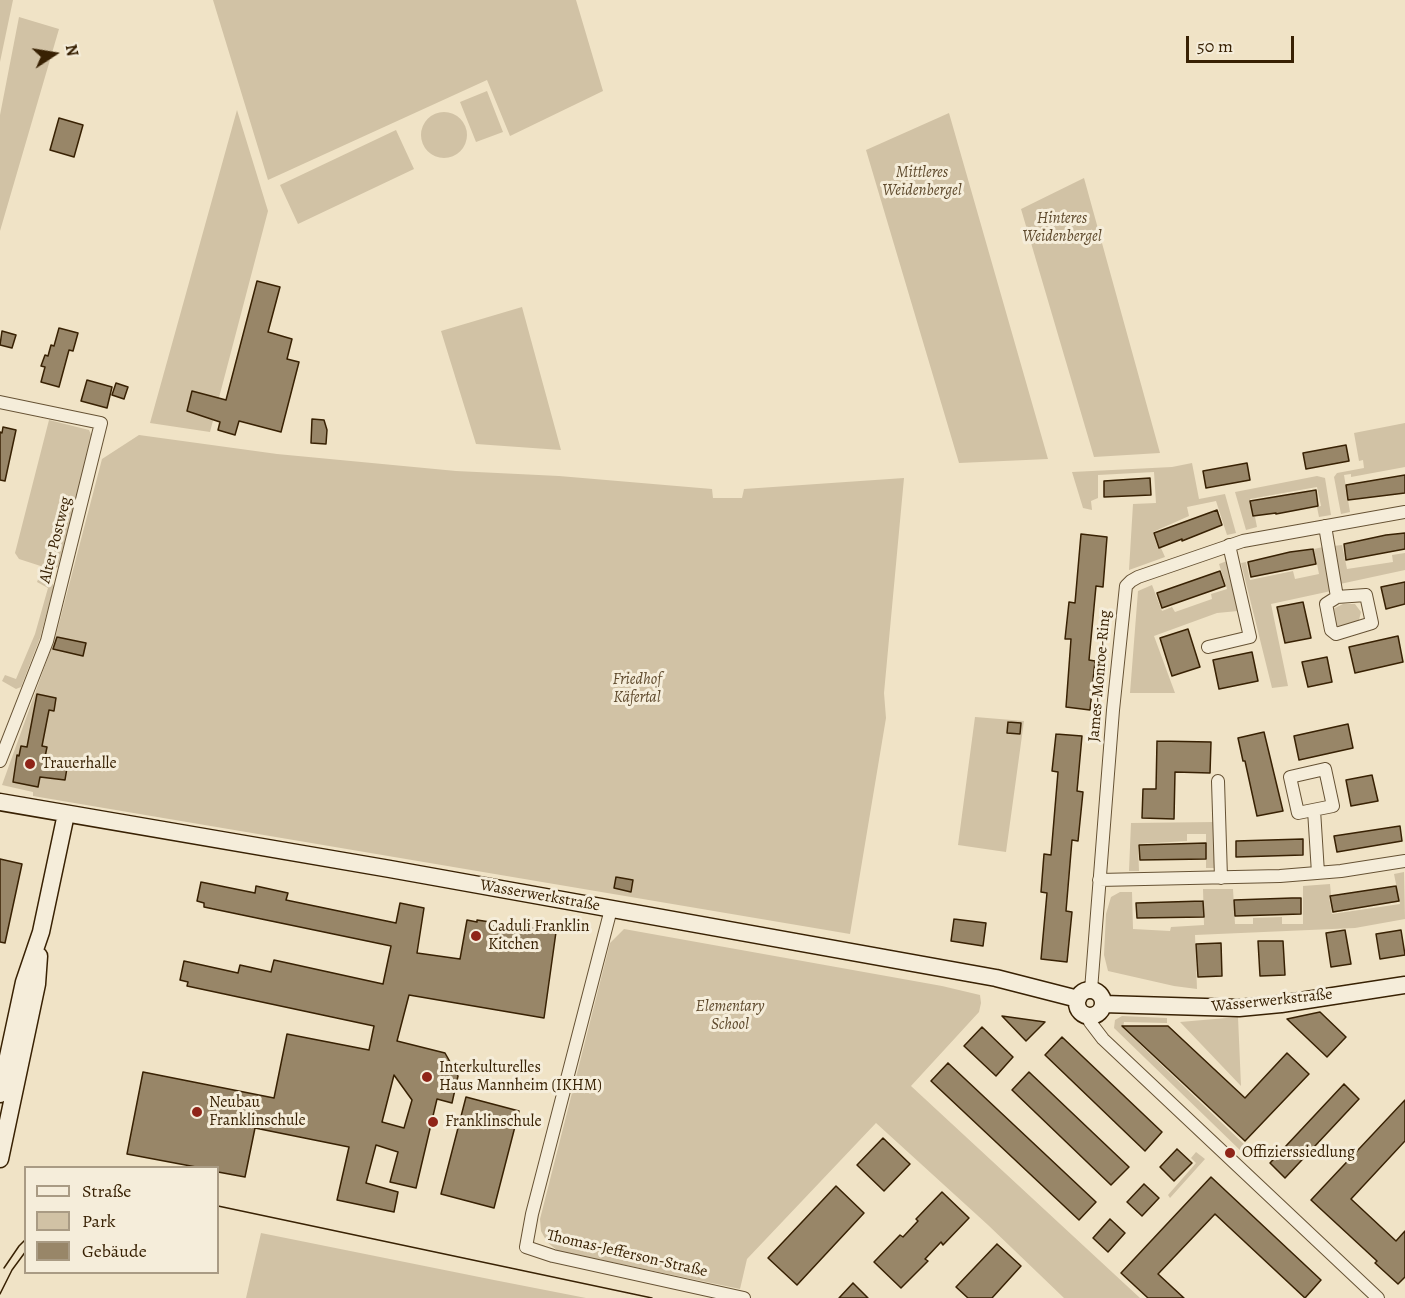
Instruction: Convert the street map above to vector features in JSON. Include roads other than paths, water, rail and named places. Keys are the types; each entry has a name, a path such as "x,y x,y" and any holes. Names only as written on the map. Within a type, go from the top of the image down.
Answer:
{"street":[{"name":"Alter Postweg","path":"0,402 101,423 47,641 0,761"},
{"name":"James-Monroe-Ring","path":"1084,995 1099,880 1126,586 1138,577 1229,545 1260,537 1405,512"},
{"path":"1325,526 1337,597"},
{"path":"1208,647 1250,637 1229,545"},
{"path":"1218,781 1221,878"},
{"name":"Wasserwerkstraße","path":"0,802 390,869 1084,995"},
{"path":"1314,810 1318,873"},
{"path":"0,1094 24,982 41,932 66,814"},
{"path":"1099,880 1221,878 1318,873 1405,861"},
{"name":"Thomas-Jefferson-Straße","path":"611,909 532,1214 526,1247 552,1256 744,1298"},
{"path":"0,1159 37,984 41,932"},
{"name":"Wasserwerkstraße","path":"1103,1004 1239,1008 1405,985"},
{"path":"1097,992 1102,997 1103,1004 1098,1013 1088,1016 1080,1012 1084,995 1097,992"},
{"path":"1088,1016 1102,1039 1378,1298"}],"tram line":[{"path":"219,1206 652,1298"},
{"path":"4,1268 24,1241"},
{"path":"0,1294 12,1270 24,1254"}],"place":[{"name":"Trauerhalle","path":"30,764"},
{"name":"Caduli Franklin Kitchen","path":"476,936"},
{"name":"Interkulturelles Haus Mannheim (IKHM)","path":"427,1077"},
{"name":"Neubau Franklinschule","path":"197,1112"},
{"name":"Franklinschule","path":"433,1122"},
{"name":"Offizierssiedlung","path":"1230,1153"}],"park label":[{"name":"Mittleres Weidenbergel","path":"922,182"},
{"name":"Hinteres Weidenbergel","path":"1062,228"},
{"name":"Friedhof Käfertal","path":"637,689"},
{"name":"Elementary School","path":"730,1016"}]}
